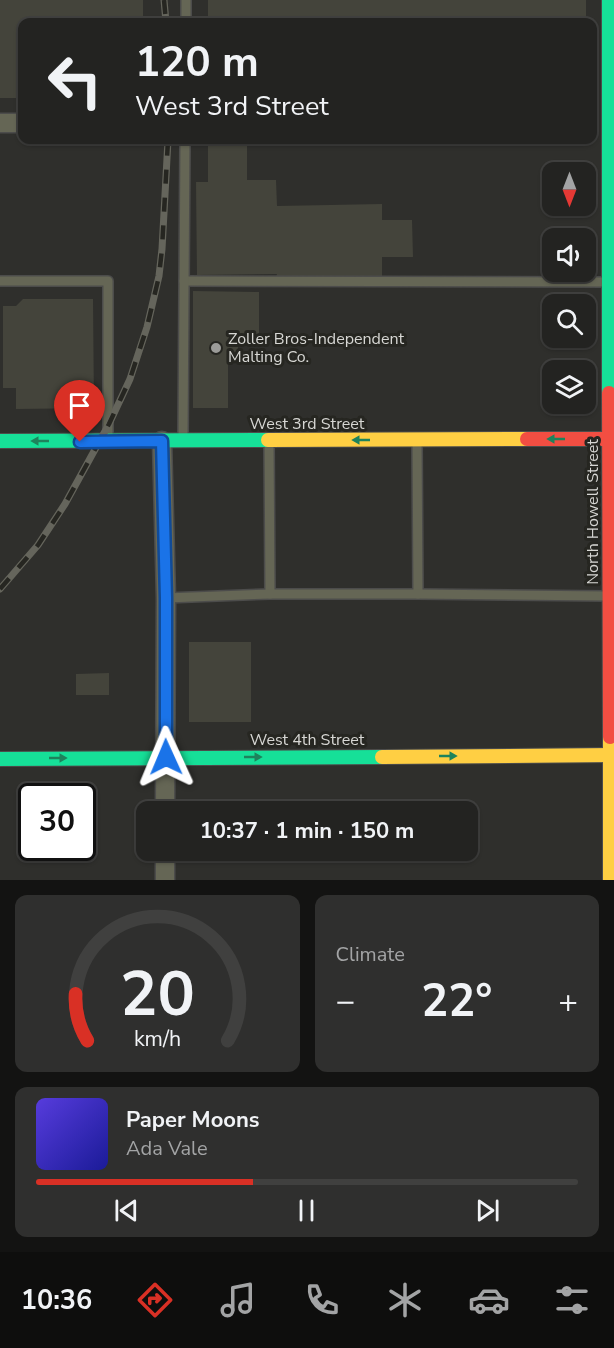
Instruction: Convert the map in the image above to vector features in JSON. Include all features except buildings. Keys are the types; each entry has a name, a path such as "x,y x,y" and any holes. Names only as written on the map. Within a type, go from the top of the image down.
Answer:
{"main road":[{"name":"North Howell Street","path":"609,0 606,123 612,282 610,880"},
{"name":"West 3rd Street","path":"0,441 611,439"},
{"name":"West 4th Street","path":"0,759 611,755"}],"street":[{"path":"0,123 18,123"},
{"path":"162,441 166,598 165,801"},
{"path":"165,861 165,880"}],"lane":[{"path":"186,0 186,18"},
{"path":"183,441 185,144"},
{"path":"0,281 108,281 108,441"},
{"path":"184,281 612,282"},
{"path":"269,440 270,594"},
{"path":"417,440 418,594"},
{"path":"166,598 270,594 612,596"}],"railway":[{"path":"164,0 166,18"},
{"path":"0,589 38,545 65,504 109,424 130,379 147,327 159,276 168,144"}],"traffic: fast":[{"path":"609,0 609,393"},
{"path":"0,441 268,440"},
{"path":"0,759 382,757"}],"traffic: slow":[{"path":"268,440 527,439"},
{"path":"610,737 610,880"},
{"path":"382,757 614,755"}],"traffic: jam":[{"path":"609,393 610,737"},
{"path":"527,439 614,439"}],"place":[{"name":"Zoller Bros-Independent Malting Co.","path":"216,348"}],"route":[{"path":"80,442 162,441 166,598 166,757"}]}
